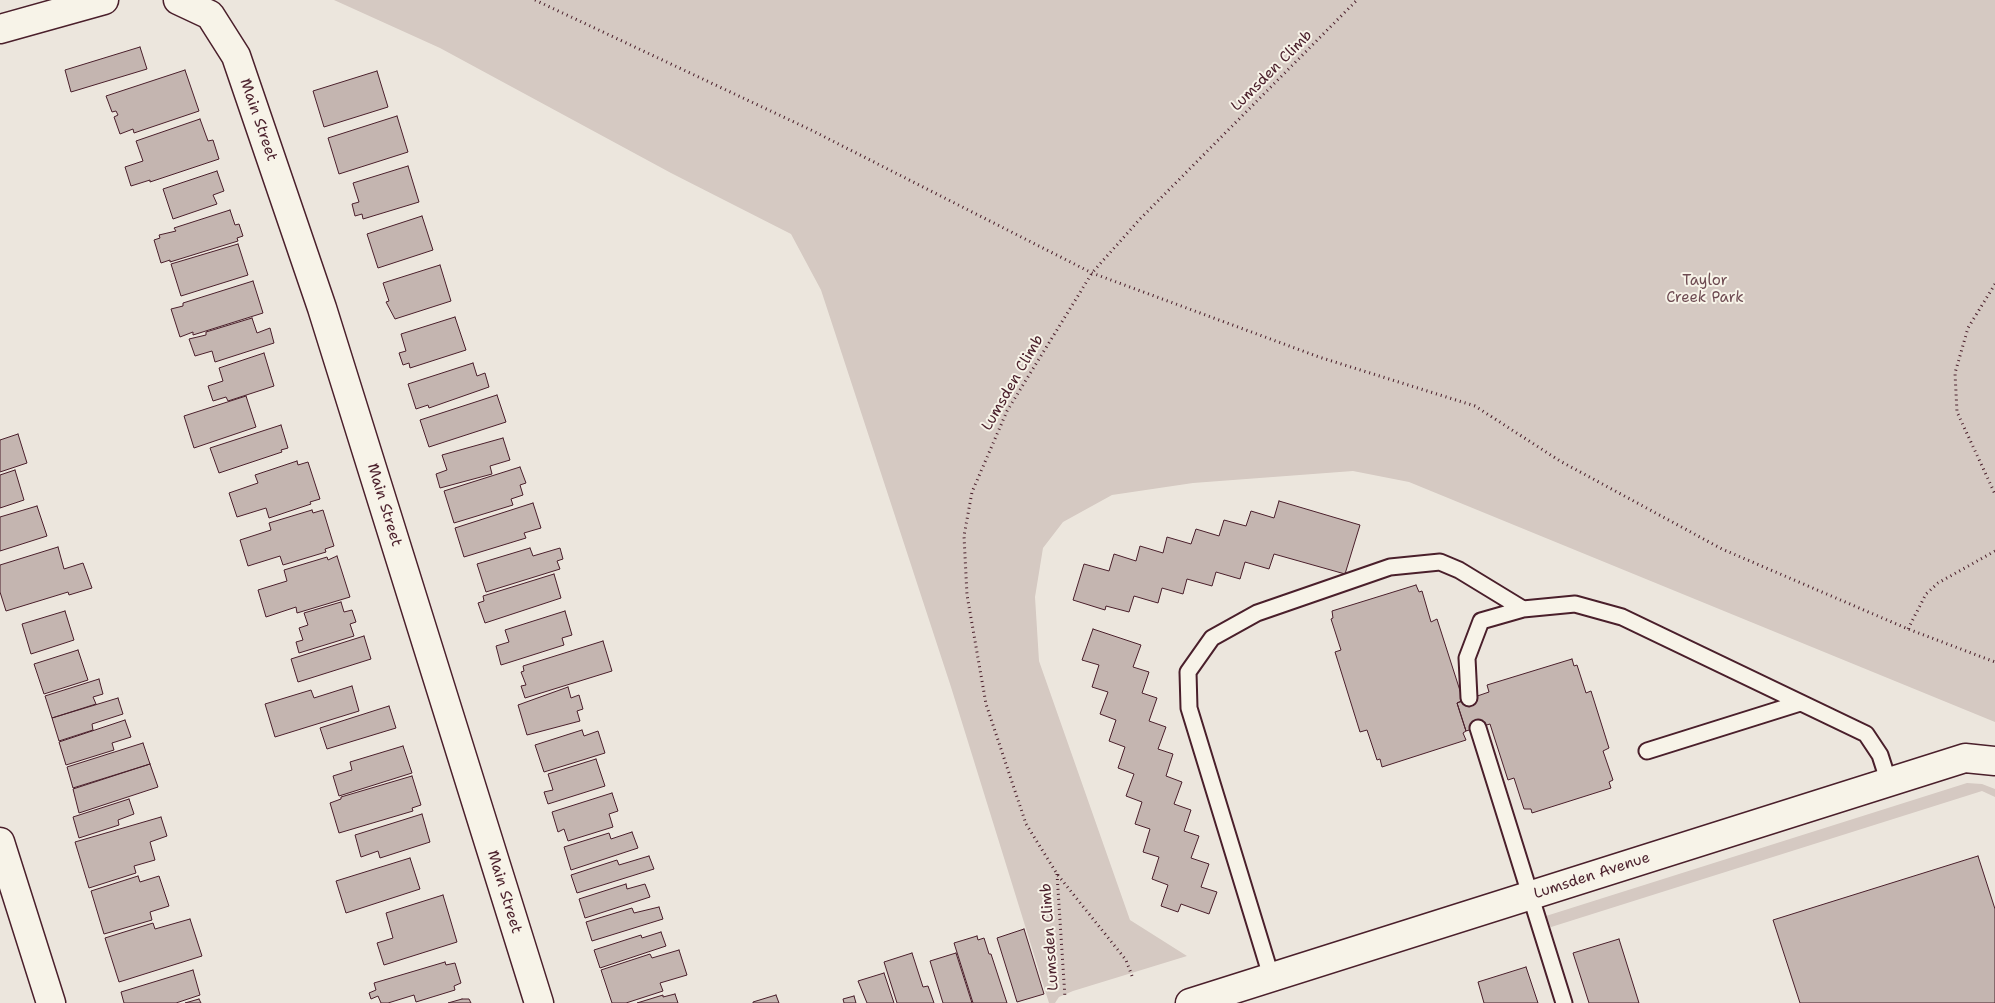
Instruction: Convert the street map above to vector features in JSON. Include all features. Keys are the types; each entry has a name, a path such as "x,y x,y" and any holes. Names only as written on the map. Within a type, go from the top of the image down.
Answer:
{"street":[{"path":"0,28 104,0"},
{"name":"Main Street","path":"178,0 210,15 236,56 322,308 539,1003"},
{"name":"Lumsden Avenue","path":"1190,1003 1964,758 1995,760"},
{"path":"0,842 52,1003"}],"lane":[{"path":"1271,976 1190,708 1188,672 1212,638 1256,613 1390,567 1440,562 1459,570 1523,609"},
{"path":"1469,698 1467,658 1482,621 1523,609 1575,604 1622,617 1866,734 1880,755 1889,783"},
{"path":"1647,751 1800,703"},
{"path":"1478,728 1564,1003"}],"path":[{"path":"535,0 811,130 1092,273 1319,357 1475,406 1560,461 1722,549 1908,629 1995,662"},
{"name":"Lumsden Climb","path":"1132,976 1126,960 1057,874 1026,824 986,704 967,596 964,536 972,492 1007,410 1092,273 1138,220 1357,0"},
{"path":"1995,284 1968,328 1955,373 1958,412 1995,494"},
{"path":"1908,629 1926,594 1938,583 1995,551"},
{"name":"Lumsden Climb","path":"1057,874 1065,998"}],"green space":[{"name":"Taylor Creek Park","path":"334,0 1995,0 1995,722 1409,482 1353,471 1193,483 1112,495 1063,522 1043,548 1035,597 1039,661 1130,920 1187,956 1073,991 1059,997 1055,1003 1049,1003 951,687 821,290 791,234 671,173 440,48"},
{"path":"1967,783 1982,784 1995,789 1995,797 1982,791 1548,928 1546,916"}],"building":[{"path":"140,47 147,69 71,92 65,70"},
{"path":"185,70 199,111 134,133 133,129 120,134 114,117 118,115 116,111 112,112 106,96"},
{"path":"377,71 388,107 324,127 313,91"},
{"path":"397,116 408,152 339,174 328,138"},
{"path":"200,119 208,141 213,140 219,159 150,182 150,180 131,186 125,167 143,161 136,141"},
{"path":"408,166 419,202 363,219 362,214 355,216 352,204 359,202 353,183"},
{"path":"217,171 224,191 213,195 217,204 173,219 163,189"},
{"path":"230,210 235,225 239,224 243,236 237,238 238,241 170,262 170,260 161,263 154,240 160,238 159,235 176,231 174,228"},
{"path":"422,216 433,250 378,268 367,234"},
{"path":"238,244 248,275 181,296 171,264"},
{"path":"440,265 451,301 395,319 386,302 389,301 383,283"},
{"path":"253,281 263,313 193,335 193,332 180,337 171,309 183,306 183,303"},
{"path":"455,317 466,350 410,368 409,363 403,365 399,353 406,351 401,334"},
{"path":"252,318 257,333 270,328 274,343 215,362 212,351 195,356 189,339 206,335 206,332"},
{"path":"264,353 274,386 228,401 226,397 213,401 208,386 223,381 219,368"},
{"path":"473,363 477,376 485,373 489,387 429,408 428,405 416,409 408,384"},
{"path":"497,395 506,422 429,447 420,420"},
{"path":"246,396 256,427 194,448 184,416"},
{"path":"281,425 288,448 281,450 282,452 219,473 210,448"},
{"path":"18,434 27,463 0,472 0,440"},
{"path":"503,438 510,460 490,466 492,474 440,488 436,474 447,470 442,455"},
{"path":"297,461 298,465 308,462 320,499 310,502 311,504 269,518 266,508 237,517 229,493 258,483 255,475"},
{"path":"520,467 526,483 520,485 523,495 511,499 513,505 454,523 444,491"},
{"path":"15,470 24,500 0,508 0,475"},
{"path":"1279,501 1360,525 1345,574 1274,554 1269,569 1245,562 1240,579 1216,572 1212,586 1187,579 1183,594 1162,588 1158,603 1134,596 1129,612 1106,606 1105,610 1073,600 1084,564 1109,571 1114,554 1136,561 1140,546 1163,553 1167,537 1191,544 1196,529 1219,536 1224,520 1246,526 1251,511 1274,518"},
{"path":"533,503 541,528 524,533 526,538 464,557 455,528"},
{"path":"37,506 47,536 0,551 0,517"},
{"path":"312,510 313,513 323,510 334,546 325,549 326,552 283,565 280,556 248,566 240,540 271,530 269,523"},
{"path":"58,547 64,569 83,563 92,588 69,595 68,592 6,611 0,592 0,565"},
{"path":"530,548 533,556 560,548 563,559 557,561 560,569 486,592 477,564"},
{"path":"337,556 350,597 297,613 296,607 266,617 258,590 287,581 284,570 327,557 328,560"},
{"path":"554,574 561,598 485,623 478,603 484,601 483,596"},
{"path":"1416,585 1419,592 1422,591 1431,622 1437,619 1463,700 1457,703 1466,731 1463,733 1466,740 1382,767 1380,759 1377,760 1367,730 1360,732 1335,652 1341,650 1331,619 1333,618 1332,611"},
{"path":"341,602 344,612 352,610 356,622 350,624 354,636 299,653 296,642 303,640 299,628 308,625 304,613"},
{"path":"65,611 74,640 31,654 22,624"},
{"path":"565,611 572,635 562,638 564,645 501,665 496,646 509,642 505,630"},
{"path":"1093,629 1141,645 1133,667 1149,672 1142,693 1157,698 1149,721 1166,727 1158,749 1173,754 1166,776 1182,782 1174,804 1191,810 1184,831 1199,836 1191,858 1209,864 1201,887 1217,892 1209,914 1181,904 1178,912 1161,906 1168,885 1152,879 1159,857 1143,852 1150,829 1135,824 1142,802 1126,796 1134,774 1118,768 1125,747 1109,741 1116,720 1100,714 1108,692 1092,687 1099,665 1082,660"},
{"path":"364,636 371,659 298,682 291,659"},
{"path":"603,641 612,671 525,698 521,686 526,685 521,672 524,671 523,666"},
{"path":"78,650 88,680 44,694 34,664"},
{"path":"1572,659 1574,666 1577,665 1586,693 1591,691 1609,748 1603,751 1613,780 1609,782 1611,788 1532,813 1531,809 1524,809 1514,778 1508,780 1490,724 1466,731 1457,703 1489,692 1487,685"},
{"path":"99,679 103,694 93,697 96,704 52,718 45,696"},
{"path":"352,686 359,711 275,737 265,704 311,690 314,698"},
{"path":"568,687 571,698 579,695 583,709 577,711 580,721 527,735 518,705"},
{"path":"118,698 123,714 92,724 93,730 59,741 52,718"},
{"path":"389,706 396,728 327,749 320,728"},
{"path":"125,720 131,737 112,743 114,750 66,765 59,742"},
{"path":"582,730 584,736 598,731 605,753 544,772 535,745"},
{"path":"143,743 150,764 73,788 67,767"},
{"path":"403,746 412,773 339,796 333,776 352,770 350,762"},
{"path":"596,759 605,786 548,804 544,792 553,790 548,774"},
{"path":"150,764 158,787 79,813 73,789"},
{"path":"412,776 421,805 412,808 413,811 339,833 330,803 341,799 341,797"},
{"path":"612,793 618,811 609,814 613,827 568,841 564,829 558,832 552,812"},
{"path":"129,799 134,814 118,820 119,825 79,838 73,817"},
{"path":"422,814 430,842 380,858 378,851 361,857 355,835"},
{"path":"161,817 167,836 150,842 155,860 134,866 136,873 89,888 75,842"},
{"path":"632,832 638,848 571,870 564,847 609,833 611,839"},
{"path":"649,856 654,869 577,893 571,875 617,860 619,865"},
{"path":"1978,856 1995,909 1995,1003 1800,1003 1773,920"},
{"path":"410,858 420,889 346,913 336,881"},
{"path":"138,876 140,882 159,876 169,906 150,912 152,920 104,934 91,891"},
{"path":"626,884 627,889 645,884 650,897 585,918 579,899"},
{"path":"443,895 457,942 384,965 377,943 393,938 386,913"},
{"path":"659,907 663,919 592,941 586,922 632,908 634,913"},
{"path":"190,919 202,956 119,982 105,938 153,923 155,929"},
{"path":"1024,929 1044,994 1017,1002 997,938"},
{"path":"661,932 666,946 600,968 594,950 641,935 642,938"},
{"path":"977,936 978,940 984,938 1007,1003 973,1003 954,943"},
{"path":"1619,939 1639,1003 1589,1003 1573,953"},
{"path":"679,950 687,975 660,983 663,991 626,1003 612,1003 601,970 650,954 652,958"},
{"path":"912,953 923,987 928,986 934,1003 897,1003 884,962"},
{"path":"956,953 972,1003 943,1003 930,961"},
{"path":"445,962 446,965 455,963 461,983 454,986 455,990 416,1002 414,995 388,1003 381,1003 378,996 371,999 369,993 376,990 374,983"},
{"path":"1526,967 1538,1003 1484,1003 1478,982"},
{"path":"193,970 200,995 176,1003 124,1003 121,992"},
{"path":"884,973 894,1003 867,1003 858,981"},
{"path":"675,994 678,1003 637,1003 663,995 663,997"},
{"path":"776,995 779,1003 753,1003 753,1002"},
{"path":"854,996 856,1003 844,1003 843,999"},
{"path":"199,999 201,1003 185,1003"},
{"path":"469,999 471,1003 448,1003"}]}
